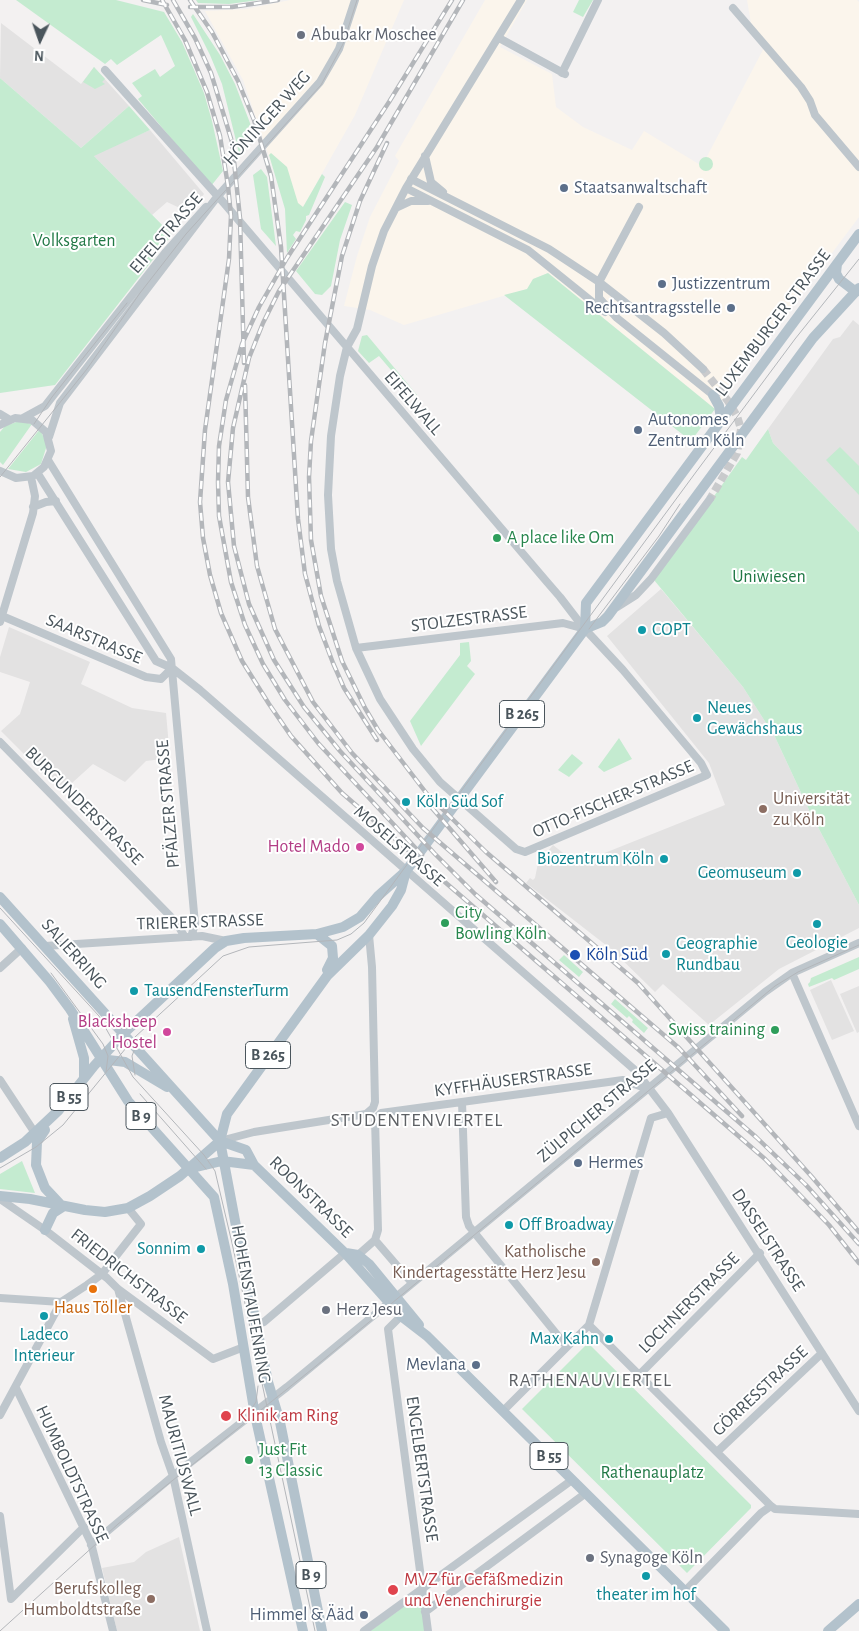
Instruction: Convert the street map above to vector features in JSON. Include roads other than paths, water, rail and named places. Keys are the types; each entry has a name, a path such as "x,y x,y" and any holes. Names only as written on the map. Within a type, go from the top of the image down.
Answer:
{"main road":[{"name":"LUXEMBURGER STRASSE","path":"585,629 586,603 859,234"},
{"name":"B 265","path":"220,1140 227,1114 327,976 370,934 401,890 406,871 585,629 602,622 612,611 813,338 858,292 839,279 836,273 836,264"},
{"path":"713,395 725,398 738,396"},
{"path":"713,395 719,406 721,419"},
{"name":"TRIERER STRASSE","path":"226,941 317,934 353,923 384,890 406,871"},
{"name":"SALIERRING","path":"0,897 124,1033"},
{"name":"SALIERRING","path":"0,924 22,948 70,1009 100,1059"},
{"path":"317,934 332,946 333,958 327,969 327,976"},
{"path":"100,1059 124,1033 215,948 226,941"},
{"name":"B 55","path":"70,1009 84,1058 86,1072 84,1078"},
{"name":"B 9","path":"124,1033 220,1140 222,1161"},
{"path":"100,1059 118,1060 132,1065"},
{"name":"B 9","path":"100,1059 128,1101 188,1168"},
{"name":"B 55","path":"0,1158 35,1133 59,1110 100,1059"},
{"path":"117,1085 118,1068 127,1064 132,1065"},
{"name":"B 9","path":"132,1065 177,1094"},
{"path":"59,1110 38,1138 35,1158 41,1181 62,1206"},
{"path":"0,1198 30,1199 105,1212 128,1208 155,1193 220,1140"},
{"name":"B 55","path":"220,1140 246,1150 254,1165"},
{"path":"188,1168 222,1161 254,1165"},
{"name":"HOHENSTAUFENRING","path":"222,1161 322,1631"},
{"name":"ROONSTRASSE","path":"254,1165 393,1299 725,1631"},
{"name":"HOHENSTAUFENRING","path":"188,1168 214,1196 244,1347 254,1413 303,1631"},
{"path":"46,1230 49,1219 62,1206"},
{"name":"ROONSTRASSE","path":"345,1253 358,1255 369,1264 393,1299 401,1316 428,1336"},
{"path":"828,1631 859,1604"}],"street":[{"name":"HÖNINGER WEG","path":"217,197 320,82 339,49 355,0"},
{"path":"459,799 440,782 413,749 380,699 356,648 336,581 331,549 328,494 335,403 346,347 357,328 372,266 395,208 521,0"},
{"path":"498,38 564,74 598,0"},
{"path":"733,8 800,87 810,101 815,116 859,167"},
{"name":"EIFELWALL","path":"105,70 217,197 585,629 701,762 707,775"},
{"path":"425,156 431,182 446,196"},
{"path":"411,179 534,240 599,282 664,334 703,369"},
{"path":"406,188 528,250 609,315 617,318"},
{"name":"EIFELSTRASSE","path":"0,425 10,420 23,418 45,406 185,228 217,197"},
{"name":"EIFELSTRASSE","path":"48,460 51,451 49,437 60,403 217,197"},
{"path":"395,208 417,200 437,204"},
{"path":"599,298 599,282 639,207"},
{"path":"499,236 508,234 510,228"},
{"path":"528,250 527,242 534,240"},
{"path":"572,265 590,282 599,298 617,318 713,395"},
{"path":"0,414 10,420"},
{"path":"23,418 38,423 49,437"},
{"path":"0,471 16,478 34,476 48,460"},
{"name":"PFÄLZER STRASSE","path":"48,460 168,652 172,668 195,924 188,937"},
{"path":"34,476 56,501 156,661 163,666 172,668"},
{"path":"1,619 33,507 35,496 34,476"},
{"path":"612,611 644,588 710,499"},
{"path":"33,507 46,502 56,501"},
{"name":"SAARSTRASSE","path":"1,619 154,679 163,678 172,668"},
{"name":"STOLZESTRASSE","path":"356,648 563,623 585,629"},
{"name":"MOSELSTRASSE","path":"172,668 261,743 636,1071 648,1089"},
{"name":"BURGUNDERSTRASSE","path":"0,742 175,921 188,937"},
{"name":"OTTO-FISCHER-STRASSE","path":"459,799 518,850 523,852 707,775"},
{"path":"220,1140 254,1132 366,1114 373,1108 375,1102 370,934"},
{"name":"TRIERER STRASSE","path":"45,946 188,937 212,937 226,941"},
{"name":"ZÜLPICHER STRASSE","path":"91,1545 766,992 792,973 859,943"},
{"path":"0,968 22,948"},
{"path":"792,973 859,1126"},
{"path":"0,1080 35,1133"},
{"name":"KYFFHÄUSERSTRASSE","path":"375,1240 378,1230 376,1119 381,1113 623,1080 648,1089"},
{"name":"DASSELSTRASSE","path":"648,1089 668,1113 760,1253 859,1411"},
{"path":"462,1102 466,1217 473,1233 567,1347"},
{"path":"503,1411 589,1324 651,1118 668,1113"},
{"name":"FRIEDRICHSTRASSE","path":"0,1198 46,1230 102,1274 118,1290 213,1359 244,1347"},
{"path":"0,1415 61,1302 102,1274 141,1224 128,1208"},
{"path":"358,1255 375,1240 412,1283"},
{"path":"256,1324 264,1322 345,1253"},
{"name":"LOCHNERSTRASSE","path":"640,1374 760,1253"},
{"name":"MAURITIUSWALL","path":"118,1290 161,1442 173,1476 207,1631"},
{"path":"0,1298 61,1302"},
{"name":"ENGELBERTSTRASSE","path":"401,1316 388,1329 428,1631"},
{"path":"589,1324 775,1509 859,1514"},
{"name":"GÖRRESSTRASSE","path":"718,1451 822,1353"},
{"name":"HUMBOLDTSTRASSE","path":"16,1388 84,1527 91,1545 113,1631"},
{"path":"364,1631 572,1480"},
{"path":"425,1612 586,1493"},
{"path":"685,1591 761,1513 772,1506"},
{"path":"0,1516 11,1599 84,1527"}],"tunnel":[{"path":"703,369 728,401 737,416 741,429 737,453 710,499"}],"tram line":[{"path":"0,477 87,369 140,293 186,234 321,85 343,44 357,0"},
{"path":"0,1168 36,1147 63,1125 135,1037 223,956 249,947 337,940 351,934 364,923 795,339 859,259"},
{"path":"34,424 52,397 127,303"},
{"path":"589,629 659,536 680,504"},
{"path":"0,908 99,1016 133,1077 204,1155 215,1171 315,1631"},
{"path":"0,1631 118,1524 316,1366 775,986 798,972 859,945"},
{"path":"51,973 103,1044 108,1056 106,1072"},
{"path":"103,1019 124,1029 145,1026"},
{"path":"135,1075 132,1056 138,1040"},
{"path":"140,1094 206,1169"},
{"path":"246,1417 256,1402 258,1386"}],"railway":[{"path":"143,0 167,5"},
{"path":"162,0 185,40 207,92 220,136 228,186 231,216 229,259 205,430 200,502 203,538 210,575 221,613 242,661 291,736 342,793 765,1159 829,1225 859,1263"},
{"path":"173,0 195,38 211,73 232,142 240,218 244,363"},
{"path":"190,0 212,32 238,81 254,120 271,176 281,247 298,519 305,574 319,626 333,663 344,688 377,740"},
{"path":"190,7 232,7 278,0"},
{"path":"422,855 318,743 285,700 263,664 245,625 231,582 219,516 219,446 226,400 242,344 259,307 287,258 389,102 452,0"},
{"path":"463,0 377,147 279,291 263,323 249,358 233,428 228,482 234,546 249,604 274,660 304,707 340,751 435,854 475,894 756,1137 806,1185 859,1244"},
{"path":"387,143 360,201 342,256 325,343 311,441 309,477 311,540 321,596 342,661 378,730 427,794 486,852 638,983 859,1232"},
{"path":"245,385 248,497 257,566 275,629 313,702 352,753 423,828 679,1048 742,1116"},
{"path":"432,808 496,882"}],"place":[{"name":"Abubakr Moschee","path":"301,35"},
{"name":"Staatsanwaltschaft","path":"564,188"},
{"name":"Justizzentrum","path":"662,284"},
{"name":"Rechtsantragsstelle","path":"731,308"},
{"name":"Autonomes Zentrum Köln","path":"638,430"},
{"name":"A place like Om","path":"497,538"},
{"name":"COPT","path":"642,630"},
{"name":"Neues Gewächshaus","path":"697,718"},
{"name":"Köln Süd Sof","path":"406,802"},
{"name":"Universität zu Köln","path":"763,809"},
{"name":"Hotel Mado","path":"360,847"},
{"name":"Biozentrum Köln","path":"664,859"},
{"name":"Geomuseum","path":"797,873"},
{"name":"City Bowling Köln","path":"445,923"},
{"name":"Geologie","path":"817,924"},
{"name":"Geographie Rundbau","path":"666,954"},
{"name":"Köln Süd","path":"575,955"},
{"name":"TausendFensterTurm","path":"134,991"},
{"name":"Swiss training","path":"775,1030"},
{"name":"Blacksheep Hostel","path":"167,1032"},
{"name":"Hermes","path":"578,1163"},
{"name":"Off Broadway","path":"509,1225"},
{"name":"Sonnim","path":"201,1249"},
{"name":"Katholische Kindertagesstätte Herz Jesu","path":"596,1262"},
{"name":"Haus Töller","path":"93,1289"},
{"name":"Herz Jesu","path":"326,1310"},
{"name":"Ladeco Interieur","path":"44,1316"},
{"name":"Max Kahn","path":"609,1339"},
{"name":"Mevlana","path":"476,1365"},
{"name":"Klinik am Ring","path":"226,1416"},
{"name":"Just Fit 13 Classic","path":"249,1460"},
{"name":"Synagoge Köln","path":"590,1558"},
{"name":"theater im hof","path":"646,1576"},
{"name":"MVZ für Gefäßmedizin und Venenchirurgie","path":"393,1590"},
{"name":"Berufskolleg Humboldtstraße","path":"151,1599"},
{"name":"Himmel & Ääd","path":"364,1615"}],"district":[{"name":"STUDENTENVIERTEL","path":"417,1120"},
{"name":"RATHENAUVIERTEL","path":"590,1380"}],"park label":[{"name":"Volksgarten","path":"74,241"},
{"name":"Uniwiesen","path":"769,577"},
{"name":"Rathenauplatz","path":"652,1473"}]}
